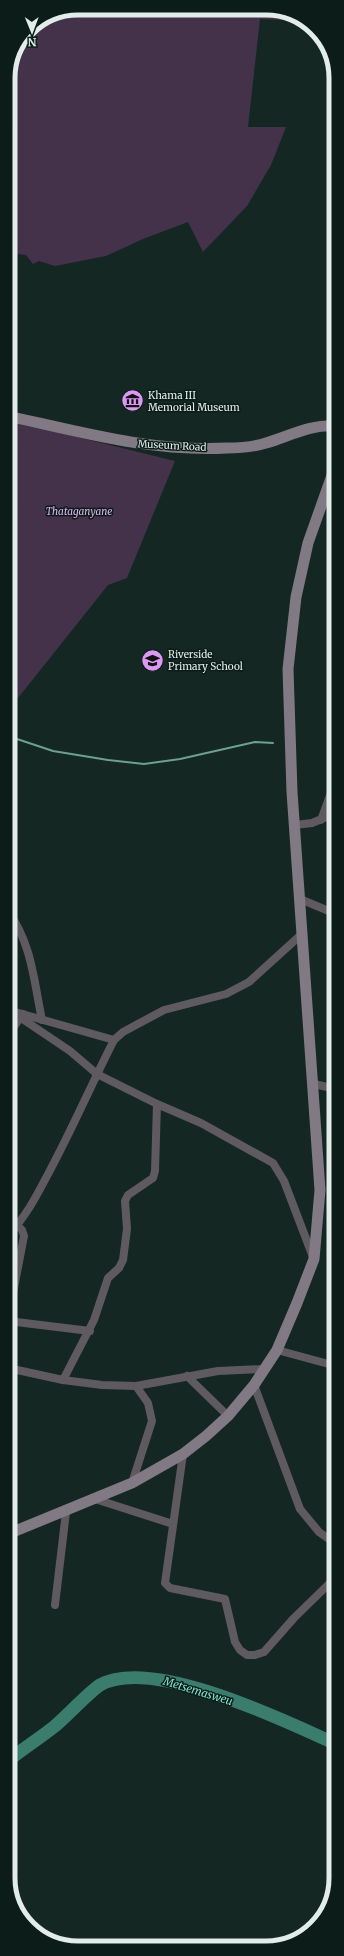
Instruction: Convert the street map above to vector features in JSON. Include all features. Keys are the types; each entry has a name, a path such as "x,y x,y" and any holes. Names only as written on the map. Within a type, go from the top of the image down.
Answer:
{"street":[{"name":"Museum Road","path":"15,418 133,443 225,448 264,443 310,427 329,426"},
{"path":"15,1531 66,1512 132,1483 183,1454 228,1416 254,1385 276,1350 297,1303 314,1259 320,1190 314,1084 295,825 288,669 296,604 308,543 329,484"},
{"path":"321,820 329,798"},
{"path":"295,825 321,820 329,816"},
{"path":"300,899 329,911"},
{"path":"15,922 22,933 32,967 42,1020"},
{"path":"15,1228 33,1202 65,1143 114,1040 123,1032 164,1010 226,994 249,982 303,933"},
{"path":"15,1013 114,1040"},
{"path":"15,1026 22,1016"},
{"path":"22,1016 70,1051 97,1074 157,1104 201,1123 273,1163 284,1181 314,1259"},
{"path":"314,1084 329,1087"},
{"path":"63,1380 90,1331 108,1278 119,1268 123,1260 128,1229 125,1201 128,1195 153,1178 155,1171 157,1104"},
{"path":"15,1283 24,1236 22,1230 18,1226"},
{"path":"15,1321 90,1331"},
{"path":"276,1350 329,1364"},
{"path":"15,1370 63,1380 102,1385 136,1386 218,1371 264,1369"},
{"path":"187,1376 228,1416"},
{"path":"254,1385 300,1509 318,1532 329,1539"},
{"path":"132,1483 152,1420 148,1403 136,1386"},
{"path":"183,1454 165,1583 167,1586 225,1599 236,1642 240,1650 247,1655 255,1655 264,1652 294,1618 329,1585"},
{"path":"95,1499 173,1524"},
{"path":"55,1605 66,1512"}],"green space":[{"path":"78,15 266,15 278,16 292,21 260,19 248,127 286,127 271,165 247,206 203,252 188,222 143,239 106,256 55,266 39,261 33,264 26,255 15,255 15,74 21,50 36,31 46,23 58,18"},
{"name":"Thataganyane","path":"15,422 175,461 127,578 108,585 18,698 15,696"}],"waterway":[{"path":"15,738 53,751 144,764 180,759 255,742 273,743"},
{"name":"Metsemasweu","path":"15,1756 55,1726 100,1685 123,1678 152,1679 184,1685 218,1695 285,1721 329,1741"}],"place":[{"name":"Khama III Memorial Museum","path":"132,401"},
{"name":"Riverside Primary School","path":"152,660"}]}
